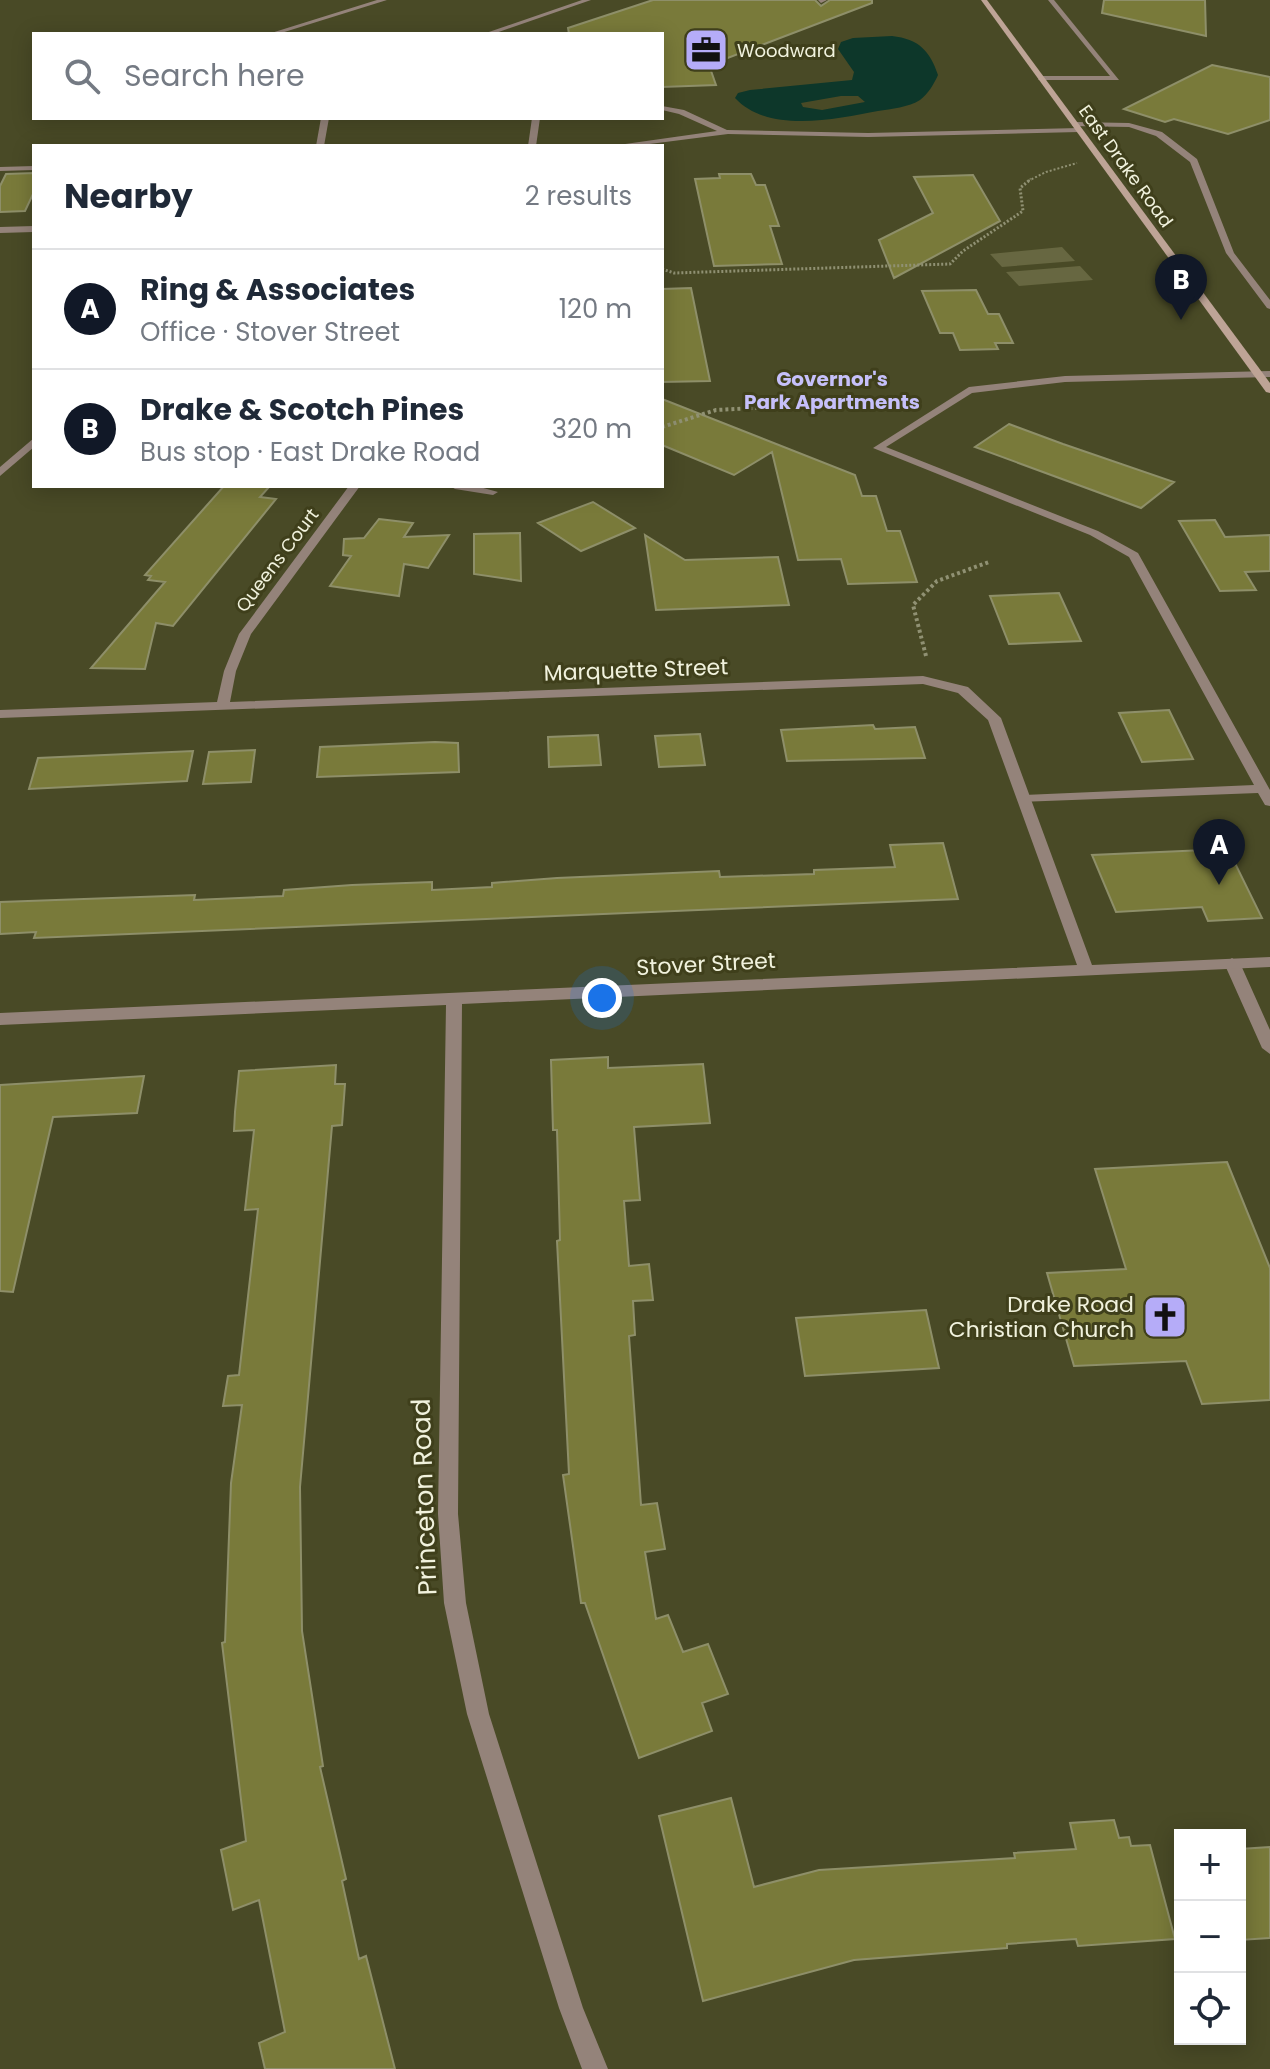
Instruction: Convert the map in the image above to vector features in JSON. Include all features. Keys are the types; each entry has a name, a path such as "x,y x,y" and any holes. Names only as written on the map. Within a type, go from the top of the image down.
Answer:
{"main road":[{"name":"East Drake Road","path":"984,0 1264,374 1270,390"}],"street":[{"path":"278,32 384,0"},
{"path":"492,32 588,0"},
{"path":"1041,78 1116,78 1051,0"},
{"path":"664,108 681,112 728,132"},
{"path":"320,144 325,120"},
{"path":"532,144 536,120"},
{"path":"631,144 728,132 868,135 1129,125 1159,134 1194,161 1230,253 1270,306"},
{"path":"0,169 32,168"},
{"path":"0,230 32,229"},
{"path":"1024,799 1267,796 1134,555 1094,533 878,448 969,390 1065,379 1264,374"},
{"path":"0,473 32,443"},
{"name":"Queens Court","path":"223,706 230,671 245,634 354,488"},
{"path":"468,488 493,492"},
{"name":"Marquette Street","path":"0,714 923,680 936,683 963,690 994,718 1086,969"},
{"name":"Stover Street","path":"0,1019 1270,962"},
{"path":"1232,963 1270,1048"},
{"name":"Princeton Road","path":"454,998 448,1514 455,1603 478,1714 571,2008 595,2069"}],"path":[{"path":"664,270 674,273 950,264 963,251 1023,211 1020,188 1028,180 1041,172 1078,163"},
{"path":"664,426 716,410 773,407"},
{"path":"936,683 913,605 924,589 952,573 989,562"}],"shaded area":[{"path":"892,36 916,43 927,53 938,75 933,85 926,95 911,104 823,120 784,120 765,116 735,98 738,93 750,90 852,80 854,72 838,49 841,42 853,38","holes":["858,96 865,102 822,110 803,107 801,103"]},
{"path":"1062,247 1075,261 1002,267 990,254"},
{"path":"1080,266 1093,280 1019,286 1006,272"}],"building":[{"name":"Woodward","path":"653,0 815,0 821,6 830,0 872,0 872,3 709,65 716,85 664,87 664,32 569,32 568,28"},
{"path":"1104,0 1205,0 1206,36 1102,13"},
{"path":"1212,65 1270,77 1270,120 1228,134 1174,119 1165,122 1124,109"},
{"path":"32,173 32,196 25,211 0,212 0,186 6,174"},
{"path":"719,174 751,174 756,185 765,185 779,226 770,226 782,264 714,266 695,179 720,178"},
{"path":"973,175 1000,221 894,278 879,240 933,213 914,177"},
{"path":"691,288 710,381 664,382 664,289"},
{"path":"976,290 988,314 999,314 1013,343 995,343 998,349 960,350 953,333 940,333 922,291"},
{"path":"664,400 855,475 862,496 876,496 887,531 900,531 917,582 848,584 841,559 798,560 772,452 734,475 664,446"},
{"path":"1009,424 1174,482 1141,508 975,447"},
{"path":"222,488 268,488 260,497 276,499 173,626 156,623 145,669 91,668 165,582 148,580 151,576 145,575"},
{"path":"593,502 635,528 581,551 538,523"},
{"path":"379,519 413,523 404,537 449,535 428,568 404,564 399,596 330,586 351,556 343,555 344,539 364,538"},
{"path":"1215,520 1225,537 1270,535 1270,571 1245,572 1256,590 1220,591 1179,521"},
{"path":"520,533 521,581 474,574 474,534"},
{"path":"645,535 685,560 778,557 789,605 656,610"},
{"path":"1059,593 1081,641 1009,644 990,596"},
{"path":"1169,710 1193,759 1142,762 1119,713"},
{"path":"873,725 875,729 915,727 925,758 787,761 781,730"},
{"path":"700,734 705,765 659,767 655,736"},
{"path":"598,735 601,765 549,767 548,737"},
{"path":"458,743 459,772 317,777 320,747"},
{"path":"255,750 251,782 203,784 209,752"},
{"path":"193,751 187,781 29,789 38,758"},
{"path":"943,843 958,899 34,938 36,932 0,934 0,902 195,895 194,900 283,896 284,890 432,882 432,890 492,887 492,883 557,878 719,871 720,877 814,874 814,870 895,867 890,845"},
{"path":"1228,849 1262,918 1208,921 1202,907 1116,912 1092,855"},
{"path":"608,1057 608,1068 703,1064 710,1123 634,1127 640,1200 624,1201 629,1266 649,1264 653,1300 633,1301 635,1335 629,1336 641,1505 657,1503 665,1549 645,1552 656,1619 668,1615 683,1652 708,1644 728,1694 702,1703 712,1731 639,1758 585,1603 581,1603 563,1475 569,1474 557,1241 560,1240 557,1130 553,1130 551,1060"},
{"path":"336,1065 335,1084 345,1084 342,1125 332,1126 300,1487 302,1631 323,1766 320,1767 346,1879 342,1881 359,1959 366,1956 395,2069 265,2069 259,2043 285,2032 259,1900 233,1910 221,1850 246,1841 222,1643 225,1642 231,1483 242,1405 223,1406 228,1376 239,1375 258,1209 245,1210 254,1130 234,1131 235,1112 239,1071"},
{"path":"144,1076 137,1113 53,1117 13,1292 0,1291 0,1085"},
{"name":"Drake Road Christian Church","path":"1227,1162 1270,1268 1270,1400 1202,1404 1186,1361 1074,1366 1047,1273 1126,1269 1095,1169"},
{"path":"926,1310 939,1368 805,1376 796,1318"},
{"path":"731,1798 754,1887 819,1870 1015,1858 1014,1853 1076,1849 1070,1823 1114,1820 1119,1838 1129,1837 1131,1846 1150,1845 1174,1939 1078,1946 1076,1939 1007,1944 1007,1948 854,1960 703,2001 659,1816"},
{"path":"1270,1847 1270,1938 1246,1940 1246,1849"}],"place":[{"name":"Woodward","path":"706,50"},
{"name":"Drake & Scotch Pines","path":"1181,320"},
{"name":"Ring & Associates","path":"1219,885"},
{"name":"Drake Road Christian Church","path":"1165,1317"}],"district":[{"name":"Governor's Park Apartments","path":"832,390"}]}
